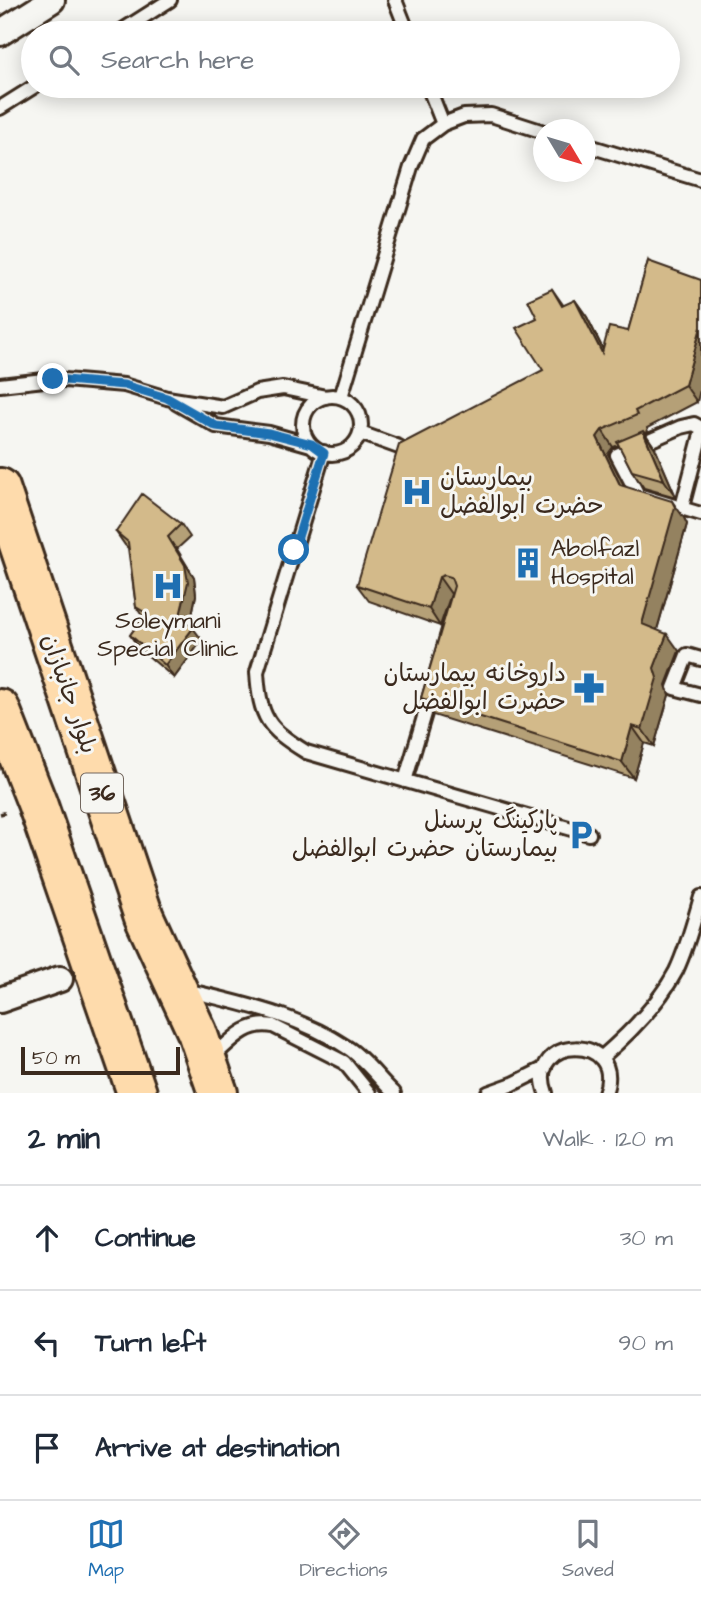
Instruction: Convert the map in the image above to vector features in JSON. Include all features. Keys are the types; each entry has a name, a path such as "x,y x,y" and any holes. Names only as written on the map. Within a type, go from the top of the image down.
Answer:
{"main road":[{"name":"بلوار جانبازان","path":"0,488 144,917 197,1032 206,1083"},
{"path":"0,709 37,803 137,1093"},
{"path":"144,917 170,1032 206,1083"}],"street":[{"path":"0,33 52,0"},
{"path":"0,1000 60,979"}],"lane":[{"path":"137,21 170,0"},
{"path":"394,0 403,21"},
{"path":"0,108 21,95"},
{"path":"433,98 443,124"},
{"path":"341,397 411,166 423,139 443,124 464,116 491,116 533,129"},
{"path":"596,148 701,180"},
{"path":"0,385 53,379 124,385 167,398 223,407 257,392 283,388 326,397 341,397 354,405 362,426 357,440 346,450 332,454 324,453 312,444 304,431 305,416 313,404 326,397"},
{"path":"167,398 216,426 269,433 312,444"},
{"path":"701,428 695,424 681,427 617,455 638,495 701,514"},
{"path":"360,433 399,447"},
{"path":"682,507 701,434"},
{"path":"324,453 257,673 259,698 265,718 279,735 306,752 589,834"},
{"path":"701,659 687,655 674,688 701,695"},
{"path":"405,780 435,678"},
{"path":"600,1058 622,1040 650,1008 676,971 701,897"},
{"path":"176,987 267,1010 310,1025 351,1049 394,1093"},
{"path":"206,1083 244,1029 263,1024 273,1026 344,1062 369,1093"},
{"path":"546,1093 543,1079 551,1058 570,1047 582,1047 600,1058 606,1068 608,1079 605,1093"},
{"path":"488,1093 545,1068"}],"building":[{"name":"Abolfazl Hospital","path":"648,261 701,280 701,327 685,385 635,411 637,415 602,430 597,437 620,485 672,501 675,507 642,624 667,634 654,668 657,678 642,729 632,726 622,762 421,698 454,586 451,577 439,577 429,609 357,585 399,445 543,370 516,328 537,318 528,300 552,289 562,306 575,300 602,353 609,327 628,331"},
{"path":"643,431 664,480 632,471 617,442"},
{"name":"Soleymani Special Clinic","path":"142,494 181,524 168,537 185,565 188,582 180,616 193,628 165,665 130,635 146,613 136,607 128,542 116,532"}],"place":[{"name":"بیمارستان حضرت ابوالفضل","path":"417,492"},
{"name":"Abolfazl Hospital","path":"528,563"},
{"name":"Soleymani Special Clinic","path":"168,586"},
{"name":"داروخانه بیمارستان حضرت ابوالفضل","path":"589,688"},
{"name":"پارکینگ پرسنل بیمارستان حضرت ابوالفضل","path":"581,835"}],"route":[{"path":"53,379 124,385 167,398 216,426 269,433 312,444 324,453 294,550"}]}
